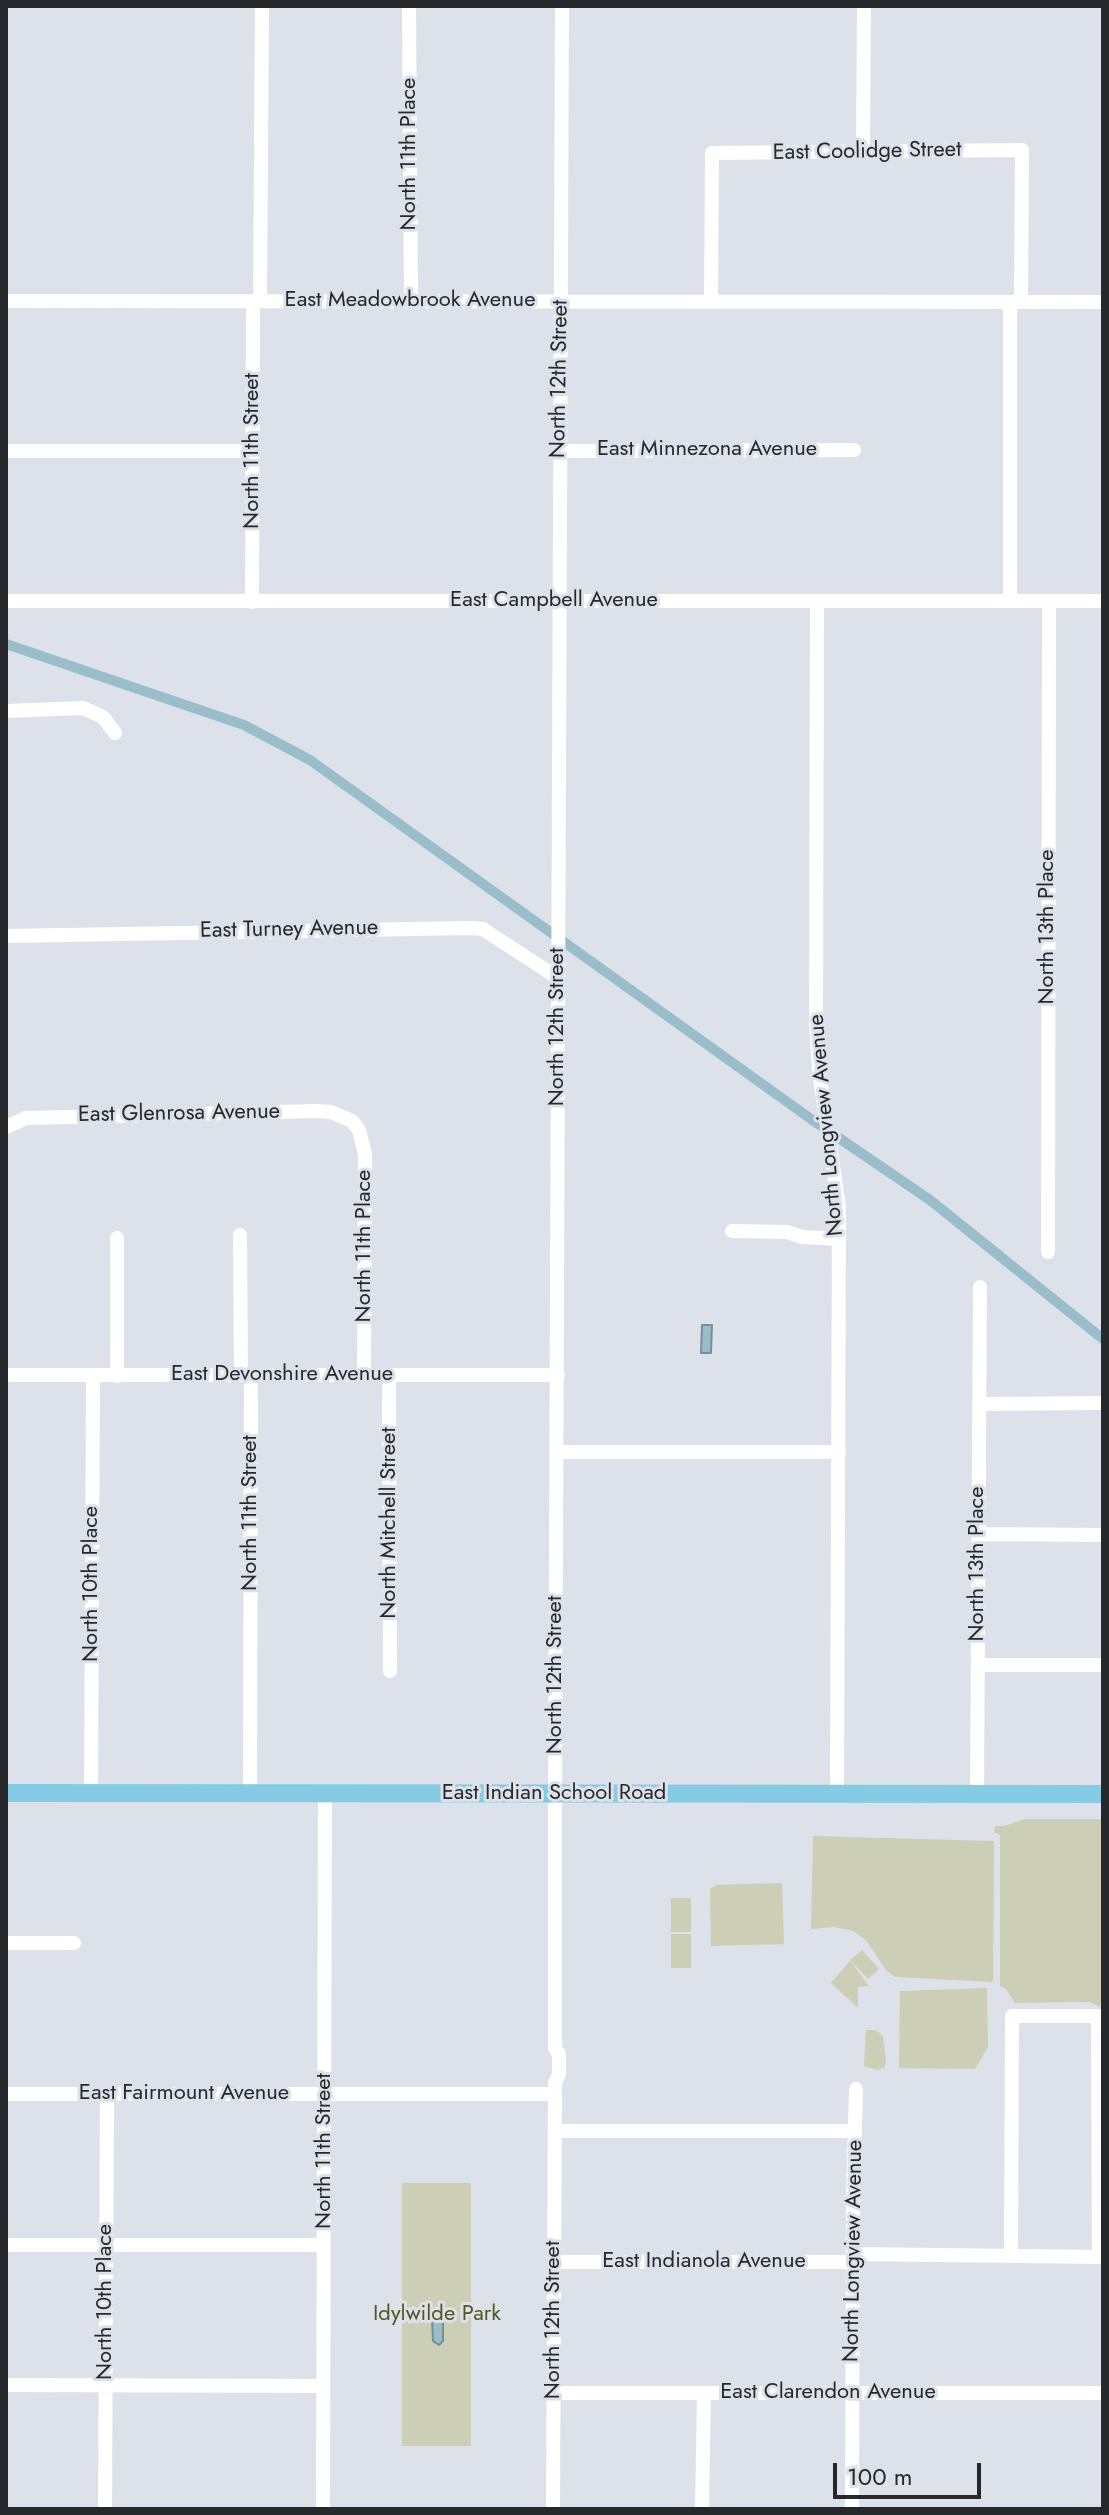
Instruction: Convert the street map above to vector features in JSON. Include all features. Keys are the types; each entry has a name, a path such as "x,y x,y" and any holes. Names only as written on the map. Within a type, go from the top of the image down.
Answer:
{"main road":[{"name":"East Indian School Road","path":"6,1793 1103,1794"}],"street":[{"name":"North 11th Street","path":"252,602 262,6"},
{"name":"North 11th Place","path":"409,6 411,301"},
{"name":"North 12th Street","path":"553,2509 555,2089 550,2055 555,2048 562,6"},
{"path":"863,152 864,6"},
{"name":"East Coolidge Street","path":"711,302 712,153 1022,150 1016,302"},
{"name":"East Meadowbrook Avenue","path":"6,301 1103,302"},
{"path":"1010,601 1016,302"},
{"name":"East Minnezona Avenue","path":"559,451 854,450"},
{"path":"6,451 253,451"},
{"name":"East Campbell Avenue","path":"6,601 1103,601"},
{"name":"North Longview Avenue","path":"817,601 816,1021 825,1114 839,1207 837,1793"},
{"name":"North 13th Place","path":"1048,1252 1049,601"},
{"path":"6,711 83,708 103,717 115,733"},
{"name":"East Turney Avenue","path":"6,936 471,928 483,929 558,978"},
{"name":"East Glenrosa Avenue","path":"6,1127 26,1118 302,1111 331,1112 352,1121"},
{"name":"North 11th Place","path":"352,1121 359,1130 365,1154 364,1375"},
{"path":"732,1231 787,1232 802,1237 839,1239"},
{"name":"North 11th Street","path":"240,1235 246,1376 250,1794"},
{"path":"117,1238 117,1376"},
{"name":"North 13th Place","path":"977,1794 980,1287"},
{"name":"East Devonshire Avenue","path":"6,1375 558,1375"},
{"name":"North Mitchell Street","path":"389,1375 390,1671"},
{"name":"North 10th Place","path":"91,1793 93,1376"},
{"path":"979,1404 1103,1403"},
{"path":"557,1452 839,1452"},
{"path":"979,1534 1103,1535"},
{"path":"978,1665 1103,1665"},
{"name":"North 11th Street","path":"323,2509 325,1793"},
{"path":"6,1943 74,1943"},
{"path":"1011,2256 1012,2016 1098,2016 1101,2257"},
{"name":"East Fairmount Avenue","path":"6,2094 555,2089"},
{"name":"North Longview Avenue","path":"852,2509 856,2089"},
{"name":"North 10th Place","path":"105,2509 107,2094"},
{"path":"555,2131 855,2131"},
{"path":"6,2245 324,2245"},
{"name":"East Indianola Avenue","path":"554,2262 1101,2257"},
{"path":"6,2385 323,2386"},
{"name":"East Clarendon Avenue","path":"553,2393 1103,2393"},
{"path":"702,2509 704,2393"}],"green space":[{"path":"1024,1819 1103,1819 1103,2003 1100,2007 1089,2002 1015,2003 1006,1989 1000,1986 1000,1835 994,1832 995,1826"},
{"path":"813,1836 994,1841 993,1982 895,1977 886,1970 866,1940 853,1931 834,1927 811,1929"},
{"path":"782,1883 784,1944 711,1946 710,1889 716,1885"},
{"path":"671,1898 691,1898 691,1932 671,1932"},
{"path":"671,1934 691,1934 691,1968 671,1968"},
{"path":"862,1950 879,1969 868,1979 850,1960"},
{"path":"850,1961 869,1986 858,1987 858,2008 831,1983"},
{"path":"987,1988 988,2047 975,2069 899,2068 900,1991"},
{"path":"866,2030 876,2030 883,2036 884,2068 877,2070 864,2066"},
{"name":"Idylwilde Park","path":"402,2183 471,2183 471,2446 402,2446"}],"water":[{"path":"702,1325 712,1325 711,1353 701,1353"},
{"path":"437,2316 443,2319 443,2341 439,2345 433,2341 432,2319"}],"waterway":[{"path":"6,644 244,725 310,760 811,1119 930,1200 1103,1339"}]}
